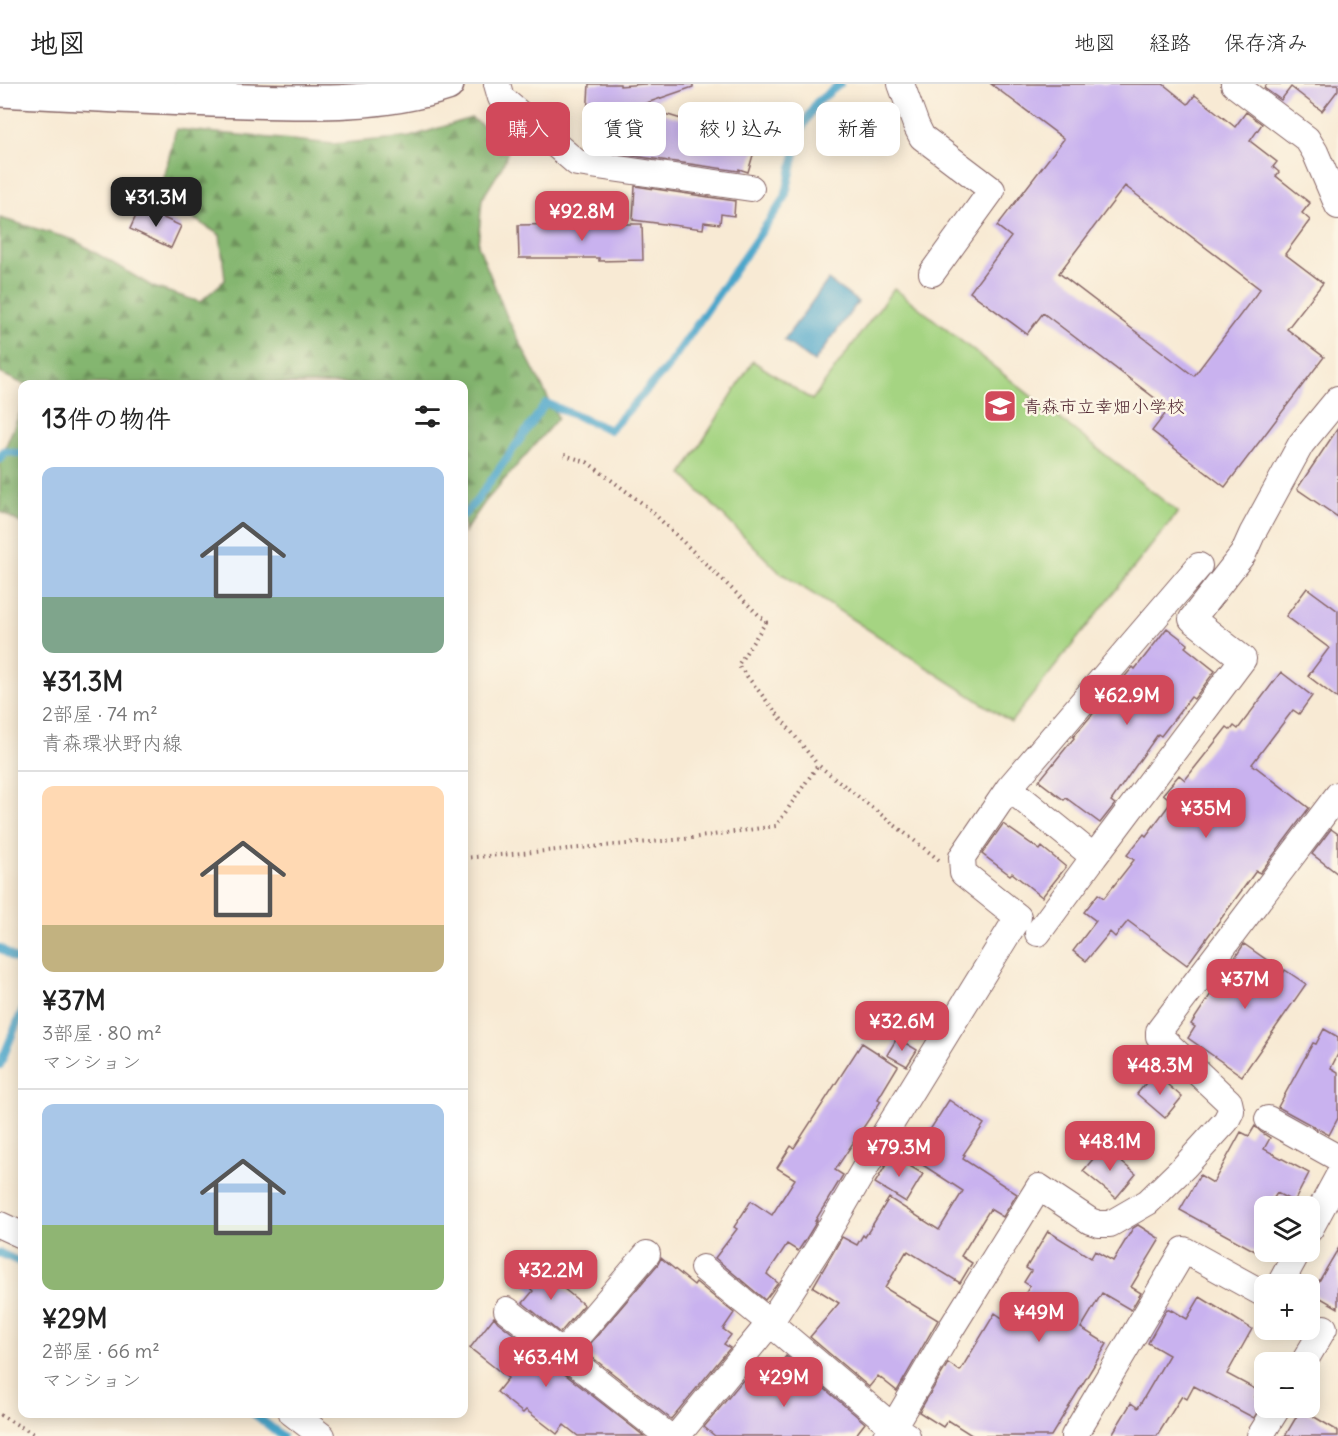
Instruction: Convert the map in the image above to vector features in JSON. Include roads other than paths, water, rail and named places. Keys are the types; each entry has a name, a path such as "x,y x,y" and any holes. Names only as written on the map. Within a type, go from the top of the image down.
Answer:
{"main road":[{"path":"0,90 160,92 349,102 427,91 447,84"}],"street":[{"path":"497,84 501,98 577,163 751,188"},
{"path":"901,84 922,137 992,190 932,273"},
{"path":"1238,85 1307,139 1315,152 1338,206"},
{"path":"1038,933 1243,659 1192,619 1243,554 1301,444 1334,410"},
{"path":"676,1436 770,1323 819,1247 1018,917 963,873 962,857 1010,788 1199,566"},
{"path":"1010,788 1094,857"},
{"path":"703,1268 770,1323 895,1433 949,1332 1039,1187 1090,1221 1110,1224 1148,1202 1226,1121 1231,1111 1229,1102 1158,1036 1159,1031 1338,795"},
{"path":"1268,1119 1335,1150"},
{"path":"1320,1210 1338,1177"},
{"path":"0,1225 18,1232"},
{"path":"1074,1436 1184,1250 1254,1288"},
{"path":"563,1353 647,1254"},
{"path":"507,1310 668,1436"},
{"path":"1310,1352 1324,1328"},
{"path":"299,1418 322,1436"},
{"path":"1260,1436 1271,1418"}],"water":[{"path":"828,280 858,302 814,362 784,340"}],"waterway":[{"path":"468,510 546,403 610,430 666,369 785,198 800,132 816,103 840,84"},
{"path":"0,459 4,451 18,453"},
{"path":"0,948 18,960"},
{"path":"0,1065 18,1021"},
{"path":"0,1253 18,1261"},
{"path":"259,1418 282,1436"}],"place":[{"name":"青森市立幸畑小学校","path":"1000,406"}]}
